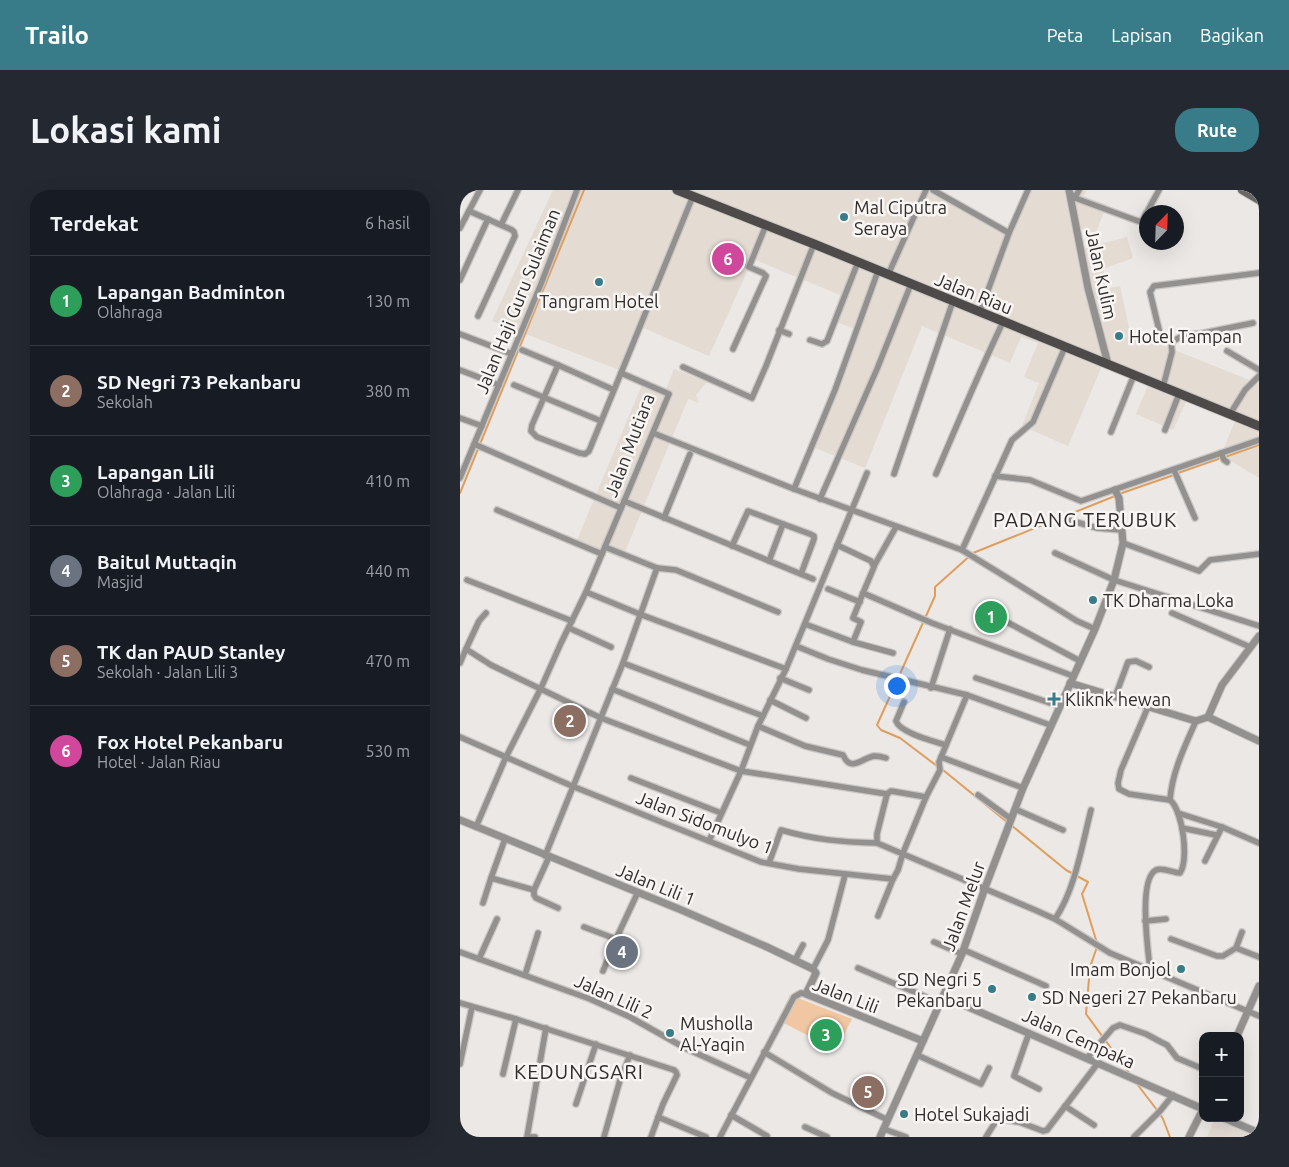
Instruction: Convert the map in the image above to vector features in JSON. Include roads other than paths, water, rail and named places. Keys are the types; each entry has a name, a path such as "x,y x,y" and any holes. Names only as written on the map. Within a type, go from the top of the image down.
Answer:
{"main road":[{"name":"Jalan Riau","path":"677,190 766,224 1259,426"},
{"path":"1242,190 1259,200"}],"street":[{"path":"460,228 480,190"},
{"path":"502,225 518,190"},
{"name":"Jalan Haji Guru Sulaiman","path":"460,478 542,284 577,190"},
{"path":"888,275 926,190"},
{"path":"933,190 1009,233"},
{"path":"980,312 1009,233 1028,190"},
{"path":"1071,193 1079,190"},
{"path":"1151,205 1159,190"},
{"path":"1071,193 1139,221"},
{"name":"Jalan Kulim","path":"1071,193 1088,288 1108,364"},
{"name":"Jalan Mutiara","path":"476,827 506,757 586,592 669,394 621,372 693,196"},
{"path":"468,211 514,232 514,238 478,316"},
{"path":"460,280 488,219"},
{"path":"733,349 766,276 748,267 766,224"},
{"path":"683,367 751,399 814,244"},
{"path":"810,340 822,344 827,341 858,262"},
{"path":"794,489 835,390 878,271"},
{"path":"1253,322 1199,334 1186,334 1171,341 1164,340 1160,334 1150,295 1152,287 1259,273"},
{"path":"820,499 870,387 911,284"},
{"path":"894,474 953,301"},
{"path":"936,474 961,420 976,379 1003,322"},
{"path":"779,330 789,334"},
{"path":"460,334 512,354"},
{"path":"1163,387 1172,352 1171,341"},
{"path":"965,551 995,476 1012,440 1033,422 1066,347"},
{"path":"522,350 614,390"},
{"path":"1227,351 1259,370"},
{"path":"558,365 531,431 537,437 585,454 589,451 621,372"},
{"path":"460,370 499,385"},
{"path":"1111,432 1134,375"},
{"path":"1230,414 1245,390 1259,376"},
{"path":"514,385 601,422"},
{"path":"1165,430 1179,394"},
{"path":"460,418 482,426"},
{"path":"653,433 851,511 965,551 1077,621 1095,629"},
{"path":"995,476 1030,480 1081,500 1117,494 1175,472 1224,458 1259,440"},
{"path":"474,444 621,508"},
{"path":"664,518 690,454"},
{"path":"1175,472 1195,518"},
{"path":"709,841 741,771 758,726 796,646 867,473"},
{"name":"Jalan Melur","path":"880,1137 963,952 1023,788 1095,629 1114,580 1123,543 1117,494"},
{"path":"624,501 813,579"},
{"path":"497,510 602,554"},
{"path":"732,546 748,511 814,536 801,574"},
{"path":"1069,520 1097,528 1122,530"},
{"path":"769,561 783,524"},
{"path":"853,642 861,622 853,618 874,566 896,527"},
{"path":"1123,543 1198,571 1210,560 1259,554"},
{"path":"837,545 872,561 874,566"},
{"path":"605,547 657,568 676,570 778,612"},
{"path":"1055,553 1114,580 1259,626"},
{"path":"558,908 536,898 534,890 572,786 642,615 657,568"},
{"path":"467,580 572,621"},
{"path":"828,589 860,602"},
{"path":"586,592 786,669"},
{"path":"863,593 919,618 1115,697 1196,721 1208,717 1259,741"},
{"path":"460,663 479,621 483,614 486,613"},
{"path":"1172,614 1250,647"},
{"path":"1003,620 1080,661"},
{"path":"805,624 853,642 893,653"},
{"path":"569,628 611,647"},
{"path":"931,688 950,629"},
{"path":"1208,717 1222,684 1259,636"},
{"path":"796,646 828,660 899,680 966,695 1050,725"},
{"path":"466,649 492,665 601,718 741,771 887,794 891,791 926,797"},
{"path":"1115,697 1128,662 1136,661 1150,667"},
{"path":"623,663 763,716"},
{"path":"780,678 809,690"},
{"path":"976,678 1059,706"},
{"path":"612,689 750,745"},
{"path":"878,916 926,797 940,770 940,760 966,695"},
{"path":"770,700 806,718"},
{"path":"904,702 896,721 899,726 907,731 946,745"},
{"path":"1148,707 1137,737 1121,770 1118,784 1119,789 1129,794 1172,802"},
{"path":"1150,969 1145,922 1146,899 1152,874 1156,870 1175,873 1182,871 1184,838 1178,813 1172,802 1171,790 1175,772 1196,721"},
{"path":"758,726 805,746 843,755 845,760 850,763 856,764 875,756 886,758"},
{"name":"Jalan Sidomulyo 1","path":"460,737 572,786 769,863 799,870 893,879"},
{"path":"940,760 1023,788"},
{"path":"631,778 721,813"},
{"path":"877,843 877,834 887,794"},
{"path":"978,795 1009,823"},
{"path":"1015,809 1063,830"},
{"path":"1055,919 1060,913 1074,880 1075,869 1091,810"},
{"path":"1178,813 1222,827 1259,843"},
{"name":"Jalan Lili 1","path":"460,820 638,892 813,969"},
{"path":"1205,860 1216,835 1222,827"},
{"path":"1182,828 1216,835"},
{"path":"769,863 781,830 808,838 836,842 877,843 1055,919 1102,948 1259,1016"},
{"path":"483,904 505,839"},
{"path":"806,994 816,972 813,969 828,940 845,874"},
{"path":"491,878 534,890"},
{"path":"603,971 638,892"},
{"path":"479,958 497,919"},
{"path":"1145,922 1166,919"},
{"path":"584,928 616,939"},
{"path":"1171,940 1217,956 1223,956 1236,948 1242,932"},
{"path":"525,975 538,933"},
{"path":"934,942 1046,986"},
{"path":"795,960 803,945"},
{"path":"1236,948 1259,957"},
{"name":"Jalan Lili 2","path":"460,952 590,999 685,1048 751,1078"},
{"path":"858,968 942,999"},
{"path":"1238,1032 1259,986"},
{"name":"Jalan Lili","path":"720,1137 794,997 801,993 923,1041"},
{"name":"Jalan Cempaka","path":"942,999 1029,1033 1199,1107"},
{"path":"460,1003 546,1028 674,1070 677,1073 658,1117 652,1137"},
{"path":"460,1064 472,1006"},
{"path":"503,1074 516,1019"},
{"path":"1088,1058 1112,1028 1120,1025 1146,1034 1167,1045 1177,1058 1199,1067"},
{"path":"535,1137 528,1137 546,1028"},
{"path":"1029,1033 1014,1076 1039,1088"},
{"path":"576,1104 596,1044"},
{"path":"764,1052 832,1093 888,1120"},
{"path":"604,1137 620,1080 630,1055"},
{"path":"917,1055 980,1084 989,1068"},
{"path":"986,1137 996,1121 1000,1119 1019,1122 1045,1131 1098,1063"},
{"path":"1134,1137 1172,1096"},
{"path":"1065,1106 1094,1125"},
{"path":"731,1115 767,1136"},
{"path":"658,1117 706,1137"},
{"path":"1189,1137 1199,1117"},
{"path":"1233,1122 1259,1133"},
{"path":"805,1128 827,1137"},
{"path":"884,1129 906,1137"}],"waterway":[{"path":"460,493 584,190"},
{"path":"1225,457 1259,445"},
{"path":"1178,473 1221,458"},
{"path":"1119,494 1174,475"},
{"path":"937,766 900,738 881,730 877,725 935,596 935,587 973,553 1115,496"},
{"path":"943,770 1007,822"},
{"path":"1011,825 1066,870 1088,882 1082,894 1097,943"},
{"path":"1097,947 1090,967 1086,1014 1130,1074"},
{"path":"1137,1084 1157,1110"},
{"path":"1160,1114 1170,1137"}],"place":[{"name":"Mal Ciputra Seraya","path":"844,217"},
{"name":"Fox Hotel Pekanbaru","path":"728,259"},
{"name":"Tangram Hotel","path":"599,282"},
{"name":"Hotel Tampan","path":"1119,336"},
{"name":"TK Dharma Loka","path":"1093,600"},
{"name":"Lapangan Badminton","path":"991,617"},
{"name":"Kliknk hewan","path":"1054,699"},
{"name":"SD Negri 73 Pekanbaru","path":"570,721"},
{"name":"Baitul Muttaqin","path":"622,952"},
{"name":"Imam Bonjol","path":"1181,969"},
{"name":"SD Negri 5 Pekanbaru","path":"992,989"},
{"name":"SD Negeri 27 Pekanbaru","path":"1032,997"},
{"name":"Musholla Al-Yaqin","path":"670,1033"},
{"name":"Lapangan Lili","path":"826,1035"},
{"name":"TK dan PAUD Stanley","path":"868,1092"},
{"name":"Hotel Sukajadi","path":"904,1114"}],"district":[{"name":"PADANG TERUBUK","path":"1085,519"},
{"name":"KEDUNGSARI","path":"579,1071"}]}
